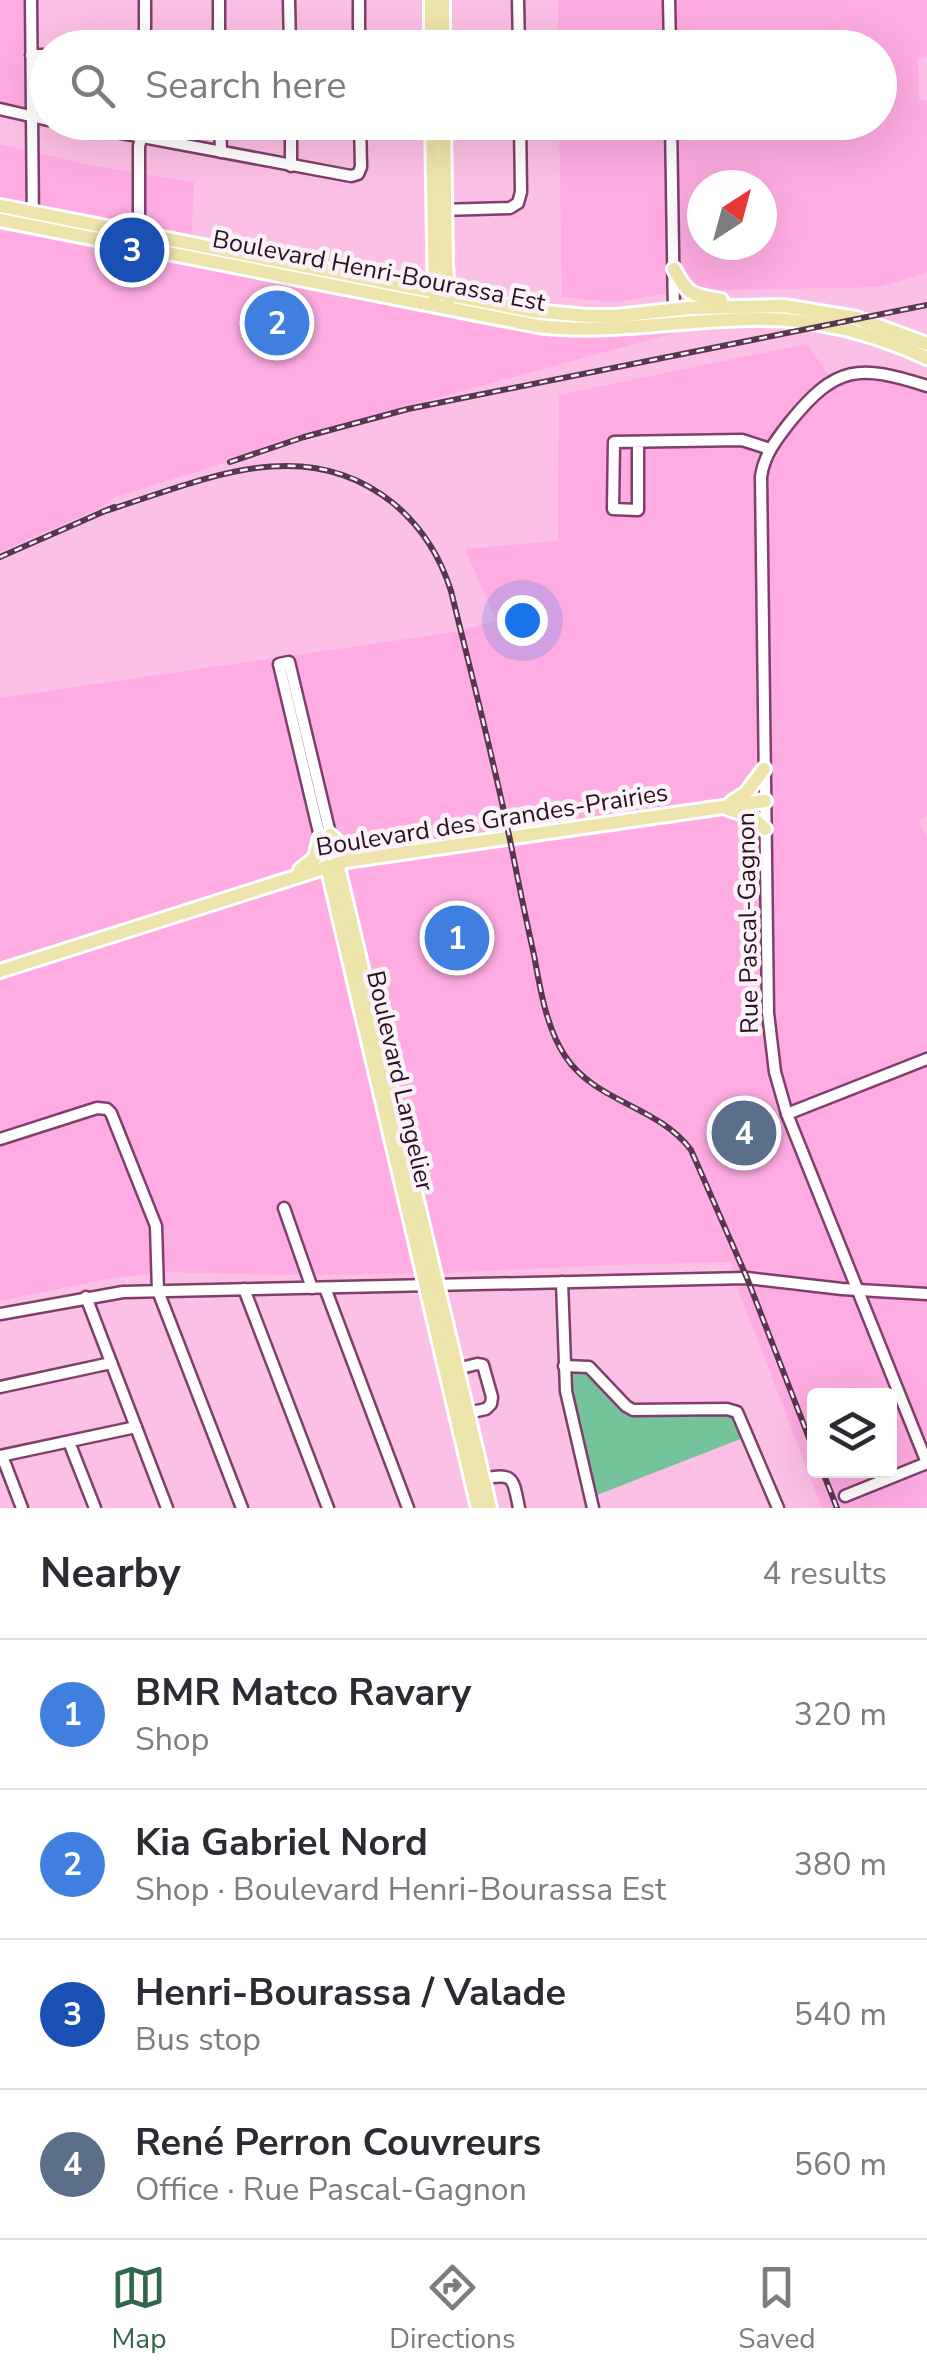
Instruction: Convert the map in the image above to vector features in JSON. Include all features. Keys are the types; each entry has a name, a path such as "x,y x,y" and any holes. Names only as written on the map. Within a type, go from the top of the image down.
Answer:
{"main road":[{"path":"431,0 431,30"},
{"path":"443,0 444,30"},
{"path":"434,140 442,292 436,306"},
{"path":"440,210 443,140"},
{"name":"Boulevard Henri-Bourassa Est","path":"0,206 33,219 521,309 576,315 636,315 784,306 876,324 927,344"},
{"name":"Boulevard Henri-Bourassa Est","path":"0,220 33,219"},
{"name":"Boulevard Henri-Bourassa Est","path":"140,239 512,322 604,330 749,319 807,322 858,332 927,358"},
{"path":"674,269 690,294 737,306"},
{"path":"442,292 452,310"},
{"path":"721,807 746,794 764,769"},
{"name":"Boulevard des Grandes-Prairies","path":"0,971 332,864 765,801"},
{"path":"721,807 745,813 765,829"},
{"path":"285,879 315,858 325,837 364,858 346,879 344,890"},
{"name":"Boulevard Langelier","path":"332,864 344,890 478,1508"},
{"name":"Boulevard Langelier","path":"332,864 336,906 490,1508"},
{"path":"285,879 319,879 336,906"}],"street":[{"path":"31,0 32,30"},
{"path":"144,0 145,30"},
{"path":"218,0 219,30"},
{"path":"289,0 290,30"},
{"path":"359,0 360,30"},
{"path":"518,0 519,30"},
{"path":"669,0 670,30"},
{"path":"0,109 30,116"},
{"path":"32,140 33,219"},
{"path":"140,239 141,140"},
{"path":"153,140 351,176 358,174 361,167 360,140"},
{"path":"220,140 220,152"},
{"path":"291,140 292,166"},
{"path":"440,210 518,203 520,140"},
{"path":"671,140 676,325"},
{"name":"Rue Pascal-Gagnon","path":"927,386 878,372 853,373 822,387 770,449 761,485 768,1013 776,1072 787,1114 927,1463"},
{"path":"638,442 638,510 613,510 614,442 742,440 770,449"},
{"name":"Boulevard Langelier","path":"284,663 332,864"},
{"path":"787,1114 927,1059"},
{"path":"0,1139 97,1108 107,1109 114,1118 156,1226 158,1291 242,1508"},
{"path":"284,1208 408,1508"},
{"path":"0,1314 122,1292 747,1278 927,1294"},
{"path":"562,1282 568,1404 593,1508"},
{"path":"244,1290 328,1508"},
{"path":"86,1297 167,1508"},
{"path":"0,1387 111,1363"},
{"path":"457,1369 483,1365 492,1397 489,1407 467,1413"},
{"path":"564,1366 592,1368 632,1410 738,1412 778,1508"},
{"path":"22,1508 1,1456 136,1427"},
{"path":"69,1442 95,1508"},
{"path":"845,1496 927,1463"},
{"path":"483,1478 509,1476 519,1508"}],"shaded area":[{"path":"0,0 31,0 30,116 0,106"},
{"path":"558,0 927,0 927,56 918,58 919,100 927,101 927,272 880,287 680,291 615,302 562,297 559,140 897,140 897,30 558,30"},
{"path":"0,144 89,165 194,182 191,242 0,206"},
{"path":"0,220 525,324 718,321 407,406 115,497 100,508 0,552"},
{"path":"807,344 837,387 875,379 927,394 927,816 919,820 927,840 927,1508 822,1508 810,1478 897,1478 897,1388 807,1388 807,1469 731,1262 441,1273 162,1272 105,1279 0,1301 0,698 455,632 496,620 465,549 558,541 559,395"}],"green space":[{"path":"574,1372 586,1373 628,1416 730,1415 743,1438 597,1495 571,1386"}],"railway":[{"path":"230,462 408,409 927,305"},
{"path":"102,512 213,477 287,466 323,469 359,481 393,503 421,532 451,591 553,1033 578,1072 661,1123 691,1150 747,1278 807,1433"},
{"path":"0,557 114,507"},
{"path":"825,1478 837,1508"}],"place":[{"name":"Henri-Bourassa / Valade","path":"132,250"},
{"name":"Kia Gabriel Nord","path":"277,323"},
{"name":"BMR Matco Ravary","path":"457,938"},
{"name":"René Perron Couvreurs","path":"744,1133"}]}
